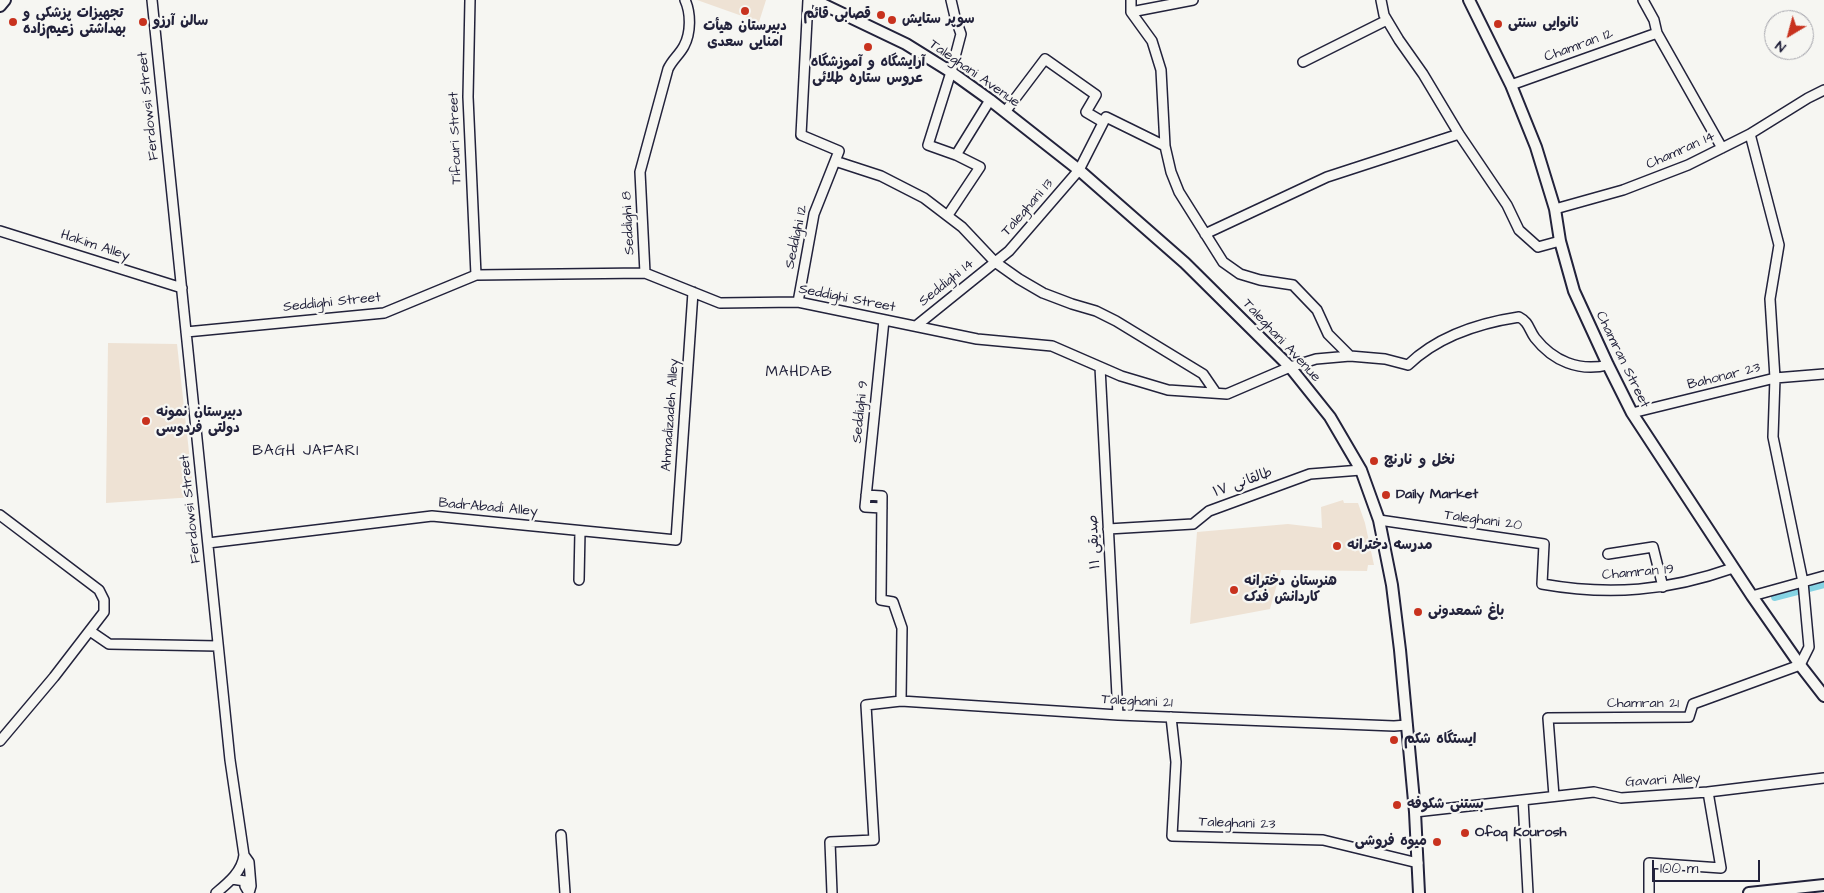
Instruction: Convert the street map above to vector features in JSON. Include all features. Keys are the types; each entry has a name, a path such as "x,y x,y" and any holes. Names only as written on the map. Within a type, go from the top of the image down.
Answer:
{"main road":[{"path":"0,6 5,0"},
{"name":"Taleghani Avenue","path":"814,0 906,44 951,72 1079,170 1185,263 1290,367 1330,417 1361,470 1379,520 1392,585 1415,812 1419,893"},
{"name":"Chamran Street","path":"1469,0 1511,85 1536,146 1556,209 1560,241 1574,290 1632,413 1733,568 1800,665 1824,696"},
{"path":"1749,893 1824,885"}],"street":[{"name":"Ferdowsi Street","path":"152,0 230,760 244,855 250,862 251,886 249,893"},
{"name":"Tifouri Street","path":"470,0 468,97 476,275"},
{"name":"Seddighi 8","path":"645,273 640,172 668,68 684,46 688,32 690,19 686,0"},
{"name":"Seddighi 12","path":"798,302 814,214 840,151 801,135 808,0"},
{"path":"948,215 980,167 956,155 928,145 961,34 952,0"},
{"path":"1131,0 1132,12 1152,41 1161,70 1165,146 1170,172 1179,192 1223,262 1240,274 1260,280 1293,285 1317,310 1328,334 1350,356"},
{"path":"1132,12 1193,0"},
{"path":"1382,0 1384,15 1423,74 1459,134 1507,205 1519,230 1538,247 1560,241"},
{"path":"1643,0 1654,20 1657,33 1722,148"},
{"path":"1303,62 1387,20"},
{"name":"Chamran 12","path":"1511,85 1657,33"},
{"path":"1005,112 1045,59 1096,95 1086,112 1165,146"},
{"name":"Chamran 14","path":"1556,209 1623,190 1688,165 1750,134 1824,90"},
{"path":"956,155 990,100"},
{"name":"Taleghani 13","path":"995,262 1009,250 1079,170 1104,120"},
{"path":"1205,234 1327,177 1459,134"},
{"path":"1750,134 1779,245 1770,299 1775,378 1774,437 1802,582 1809,647 1800,665"},
{"path":"836,161 866,170 903,186 924,198 948,215 995,262 1019,279 1043,293 1096,311 1139,334 1203,374 1216,393"},
{"name":"Hakim Alley","path":"0,231 182,288"},
{"name":"Seddighi 14","path":"916,326 995,262"},
{"name":"Seddighi Street","path":"186,332 384,313 476,275 645,273 720,303 798,302 977,339 1052,346 1121,376 1168,390 1227,394 1290,367 1316,359 1350,356 1385,359 1408,365 1417,357 1452,335 1490,321 1519,317 1529,325 1534,336 1545,350 1561,361 1578,367 1597,368 1608,365"},
{"name":"Ahmadizadeh Alley","path":"676,540 694,292"},
{"name":"Seddighi 9","path":"882,508 865,507 884,320"},
{"name":"صدیقی ۱۱","path":"1100,367 1118,715"},
{"name":"Bahonar 23","path":"1632,413 1775,378 1824,374"},
{"name":"طالقانی ۱۷","path":"1108,528 1193,524 1209,511 1310,474 1361,470"},
{"path":"866,495 882,496 881,600 894,602 902,628 901,702"},
{"path":"0,515 99,590 104,600 104,612 90,631 0,741"},
{"name":"BadrAbadi Alley","path":"208,543 432,516 676,540"},
{"name":"Taleghani 20","path":"1379,520 1544,544 1542,584"},
{"path":"579,580 580,531"},
{"path":"1608,554 1654,547 1663,587"},
{"name":"Chamran 19","path":"1542,584 1582,590 1614,591 1663,587 1695,580 1733,568"},
{"path":"1752,596 1824,576"},
{"path":"90,631 109,644 218,646"},
{"name":"Chamran 21","path":"1554,796 1548,718 1689,717 1693,704 1800,665"},
{"name":"Taleghani 21","path":"832,893 830,842 874,840 866,705 901,702 1118,715 1407,725"},
{"name":"Taleghani 23","path":"1171,717 1176,762 1172,836 1323,840 1418,863"},
{"name":"Gavari Alley","path":"1415,812 1594,792 1621,798 1708,792 1824,778"},
{"path":"1649,893 1649,863 1721,868 1708,792"},
{"path":"1523,800 1528,893"},
{"path":"562,835 565,893"},
{"path":"216,893 232,878 243,862 244,855"},
{"path":"232,878 244,881 249,893"}],"shaded area":[{"name":"دبیرستان هیأت امنایی سعدی","path":"697,0 766,0 759,22"},
{"name":"دبیرستان نمونه دولتی فردوسی","path":"108,343 177,344 194,497 106,503"},
{"name":"هنرستان دخترانه کاردانش فدک","path":"1343,500 1344,503 1358,503 1365,523 1374,565 1368,565 1367,571 1281,570 1270,609 1190,624 1197,532 1288,524 1322,528 1321,507"}],"waterway":[{"path":"1775,597 1824,584"}],"place":[{"name":"دبیرستان هیأت امنایی سعدی","path":"745,11"},
{"name":"قصابی قائم","path":"881,15"},
{"name":"سوپر ستایش","path":"892,20"},
{"name":"تجهیزات پزشکی و بهداشتی زعیم‌زاده","path":"13,22"},
{"name":"سالن آرزو","path":"143,22"},
{"name":"نانوایی سنتی","path":"1498,24"},
{"name":"آرایشگاه و آموزشگاه عروس ستاره طلائی","path":"868,47"},
{"name":"دبیرستان نمونه دولتی فردوسی","path":"146,421"},
{"name":"نخل و نارنج","path":"1374,461"},
{"name":"Daily Market","path":"1386,495"},
{"name":"مدرسه دخترانه","path":"1337,546"},
{"name":"هنرستان دخترانه کاردانش فدک","path":"1234,590"},
{"name":"باغ شمعدونی","path":"1418,612"},
{"name":"ایستگاه شکم","path":"1394,740"},
{"name":"بستنی شکوفه","path":"1397,805"},
{"name":"Ofoq Kourosh","path":"1465,833"},
{"name":"میوه فروشی","path":"1437,842"}],"district":[{"name":"MAHDAB","path":"799,373"},
{"name":"BAGH JAFARI","path":"306,452"}]}
